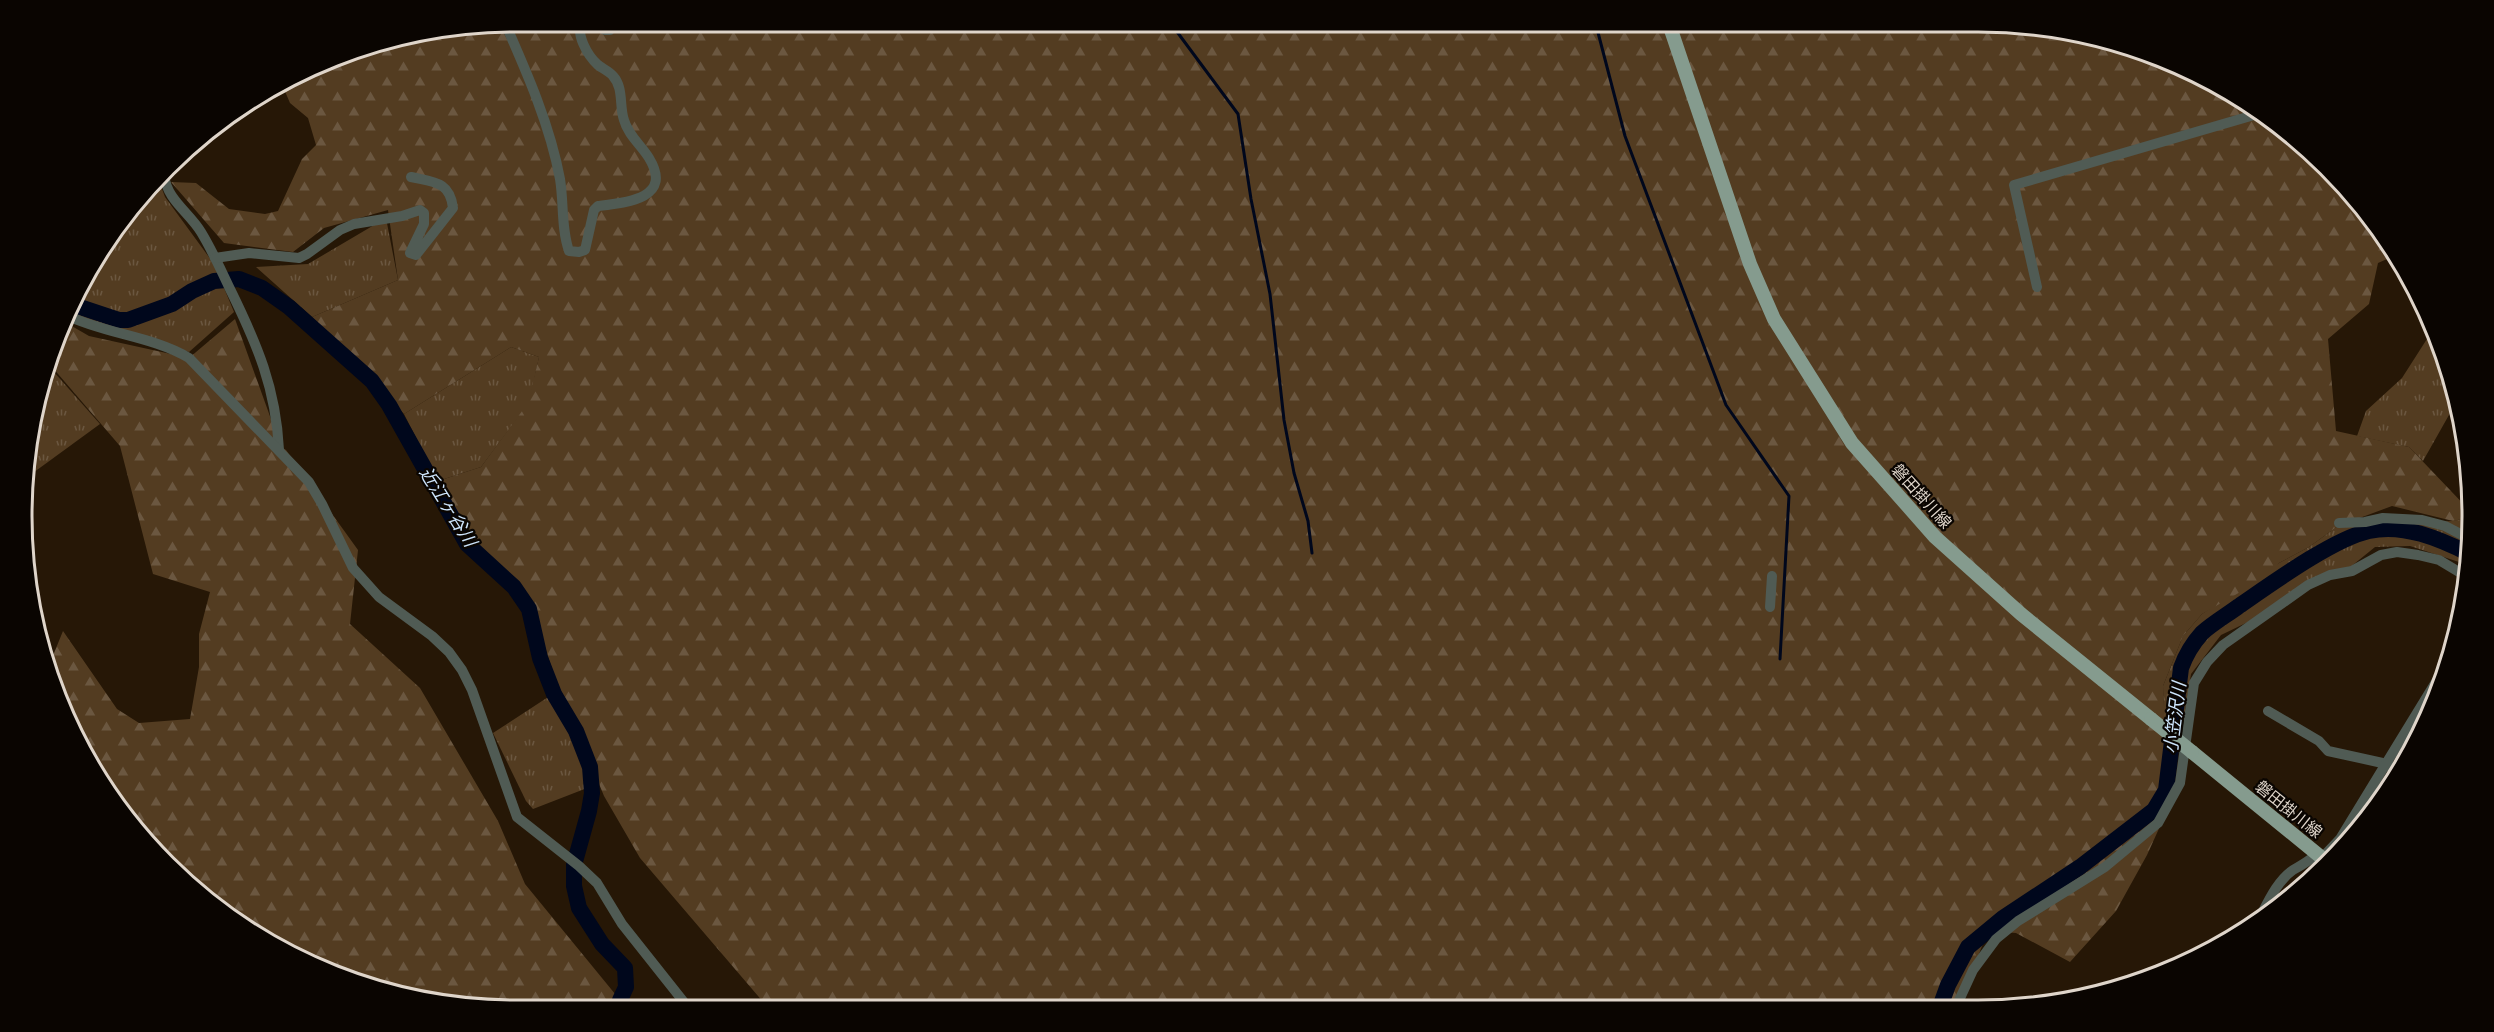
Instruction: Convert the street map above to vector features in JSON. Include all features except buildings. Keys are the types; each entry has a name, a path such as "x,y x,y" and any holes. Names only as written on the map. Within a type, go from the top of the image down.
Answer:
{"main road":[{"name":"磐田掛川線","path":"1672,32 1755,275 1774,319 1852,443 1935,537 2021,614 2322,858"}],"street":[{"path":"509,32 551,138 561,182 565,241 569,251 573,253 585,250 594,210 598,206 641,198 650,192 655,174 650,159 630,133 623,119 621,95 614,76 598,65 579,32"},
{"path":"2037,287 2014,185 2251,116"},
{"path":"215,258 249,253 299,258 340,230 354,224 402,216 420,210 423,213 424,224 410,253 416,255 453,208 451,196 446,188 411,177"},
{"path":"166,181 170,194 200,230 215,258 267,372 278,429 279,450"},
{"path":"74,318 105,331 175,350 189,358 309,482 353,568 379,597 432,636 462,670 472,690 518,817 579,866 597,884 622,924 682,1000"},
{"path":"2339,523 2365,522 2383,518 2422,520 2445,525 2461,534"},
{"path":"1959,1000 1973,970 1996,939 2018,921 2105,867 2158,823 2180,783 2194,683 2207,662 2223,645 2308,585 2330,575 2352,571 2381,555 2397,552 2418,555 2439,560 2459,572"},
{"path":"1770,607 1772,576"},
{"path":"2354,821 2428,695"},
{"path":"2268,711 2319,741 2328,751 2387,764 2392,768"},
{"path":"2267,905 2274,891 2293,871 2322,858"}],"green space":[{"path":"1978,32 2010,33 2073,41 2134,57 2192,81 2220,96 2273,132 2321,173 2362,221 2388,258 2378,263 2369,304 2328,339 2336,431 2409,447 2462,502 2462,519 2453,521 2392,506 2338,526 2309,547 2279,563 2261,580 2202,614 2183,636 2163,686 2166,747 2176,791 2147,855 2116,911 2070,962 2016,933 1988,931 1961,1000 761,1000 640,858 604,796 553,672 528,595 478,551 460,526 438,481 481,467 528,403 539,357 511,347 404,414 312,317 398,280 388,210 324,228 293,252 224,243 171,182 196,183 229,209 265,214 278,211 302,159 316,145 308,118 290,103 285,90 360,57 421,41 484,33"},
{"path":"161,187 165,197 214,264 234,312 189,352 75,316 113,247"},
{"path":"386,218 398,280 312,317 256,267 308,264"},
{"path":"235,319 281,447 286,450 358,550 350,624 420,688 498,821 525,884 620,1000 516,1000 453,996 391,984 331,964 274,936 221,900 173,859 113,785 81,730 57,672 53,657 63,631 117,709 139,723 190,719 199,667 199,634 210,592 153,574 120,446 54,370 71,325 89,336 189,358"},
{"path":"2428,337 2451,412 2423,461 2409,447 2357,436 2366,411 2402,378"},
{"path":"511,347 539,357 529,403 481,467 438,481 404,414"},
{"path":"54,372 100,424 34,472 41,421"},
{"path":"2462,519 2460,562 2410,546 2375,547 2343,573 2317,581 2273,610 2221,635 2191,674 2175,772 2164,718 2163,686 2183,636 2202,614 2279,563 2309,547 2338,526"},
{"path":"562,688 600,783 533,809 526,801 493,733"}],"waterway":[{"path":"1177,32 1238,114 1251,199 1270,294 1284,420 1294,473 1308,521 1312,553"},
{"path":"1598,32 1625,136 1726,405 1789,496 1780,659"},
{"name":"近江ヶ谷川","path":"79,307 119,320 128,320 172,304 214,281 239,279 262,288 289,307 372,381 389,405 467,544 514,587 529,609 540,658 554,694 576,731 590,767 592,793 574,865 574,886 579,908 602,944 625,968 626,987 620,1000"},
{"name":"小笠沢川","path":"1943,1000 1968,947 2003,918 2080,867 2154,810 2166,790 2181,668 2192,645 2206,629 2320,552 2369,531 2382,529 2408,531 2434,538 2461,550"}]}
